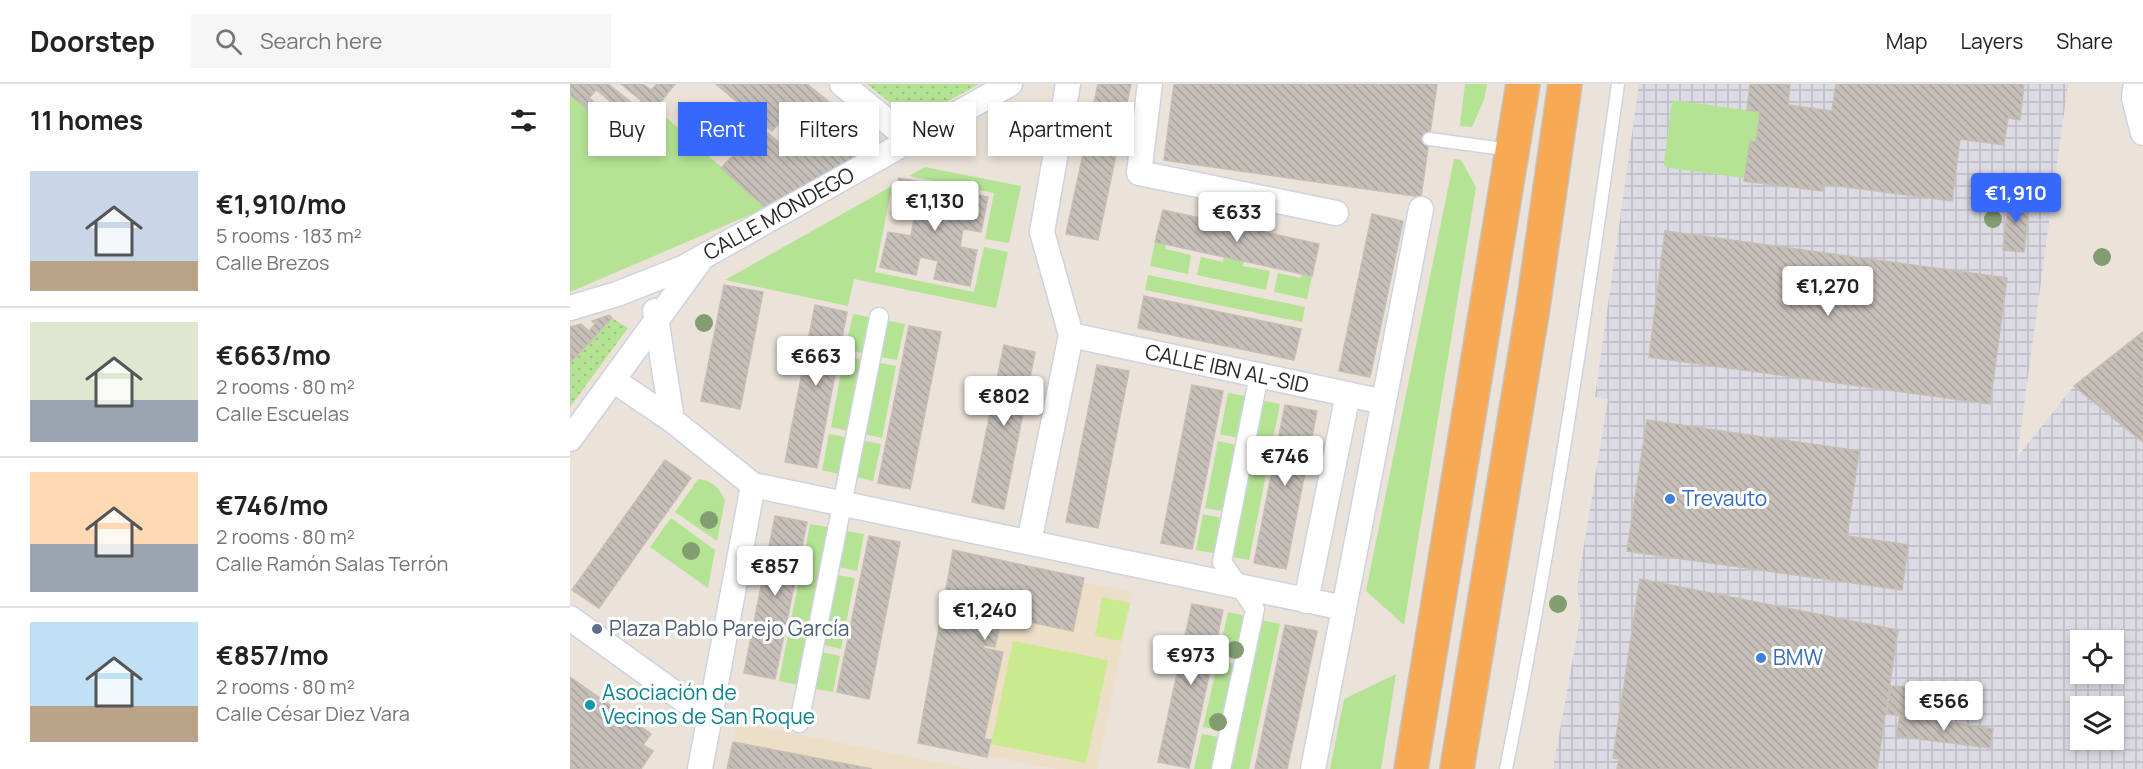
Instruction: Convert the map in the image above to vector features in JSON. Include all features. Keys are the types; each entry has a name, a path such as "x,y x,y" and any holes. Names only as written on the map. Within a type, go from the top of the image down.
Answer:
{"highway":[{"path":"1411,769 1514,151 1523,84"},
{"path":"1457,769 1533,307 1565,84"}],"street":[{"path":"842,84 891,124"},
{"name":"CALLE MONDEGO","path":"976,103 1010,84"},
{"path":"1029,542 1071,335 1042,232 1068,84"},
{"path":"1150,84 1139,172 1336,213"},
{"path":"2136,84 2134,98 2143,133"},
{"name":"CALLE MONDEGO","path":"570,308 644,284 702,258 891,151"},
{"path":"1314,769 1421,209"},
{"path":"570,439 702,258"},
{"path":"644,284 657,318 672,420"},
{"path":"799,723 879,317"},
{"name":"CALLE IBN AL-SID","path":"1071,335 1384,402"},
{"path":"1221,769 1255,609 1222,562 1259,375"},
{"path":"613,380 672,420 753,485 1344,608"},
{"path":"1306,601 1348,394"},
{"path":"700,769 753,485"},
{"path":"570,618 709,718"}],"lane":[{"path":"1506,769 1533,634 1578,372 1618,84"},
{"path":"1429,139 1514,151"}],"shaded area":[{"path":"1639,84 2068,84 2017,457 2074,386 2143,332 2143,769 1553,769 1581,613 1577,588 1608,399 1595,397"},
{"path":"953,550 1084,578 1084,582 1133,592 1097,769 1057,769 918,743"},
{"path":"737,722 971,769 727,769"}],"green space":[{"path":"867,84 979,84 946,102 891,104"},
{"path":"1465,84 1487,84 1484,100 1472,127 1460,126"},
{"path":"570,95 588,109 588,156 666,156 666,117 678,128 678,156 709,156 766,208 570,292"},
{"path":"1672,100 1760,112 1756,142 1750,141 1745,178 1669,168 1664,165"},
{"path":"1454,159 1461,160 1476,187 1404,625 1366,591"},
{"path":"925,167 1021,186 1009,243 985,239 994,193 909,176"},
{"path":"892,186 875,272 974,292 984,247 1008,252 996,308 854,279 848,306 725,280"},
{"path":"1155,242 1166,244 1165,249 1191,255 1188,274 1150,266"},
{"path":"1201,257 1223,262 1224,257 1244,261 1243,266 1270,271 1266,290 1197,275"},
{"path":"1278,273 1301,278 1302,274 1312,276 1307,299 1274,292"},
{"path":"1148,275 1305,307 1302,322 1145,290"},
{"path":"853,314 874,318 867,354 845,350"},
{"path":"612,318 628,328 570,407 570,364"},
{"path":"884,320 905,324 897,360 876,356"},
{"path":"844,356 866,360 852,432 831,427"},
{"path":"875,362 896,366 882,438 861,433"},
{"path":"1228,393 1250,397 1242,439 1220,434"},
{"path":"1259,400 1280,404 1249,560 1227,556"},
{"path":"829,434 851,438 843,475 822,470"},
{"path":"859,440 881,444 873,481 852,476"},
{"path":"1218,441 1240,446 1227,512 1205,508"},
{"path":"698,479 714,485 725,500 717,541 675,512"},
{"path":"1203,514 1226,519 1218,554 1196,550"},
{"path":"671,518 715,550 708,588 650,547"},
{"path":"810,524 833,528 802,686 779,681"},
{"path":"841,530 864,534 857,571 834,566"},
{"path":"833,574 855,578 841,649 819,644"},
{"path":"1102,597 1130,603 1121,641 1095,636"},
{"path":"1228,612 1250,617 1241,659 1219,654"},
{"path":"1257,619 1280,624 1249,769 1226,769"},
{"path":"1013,641 1108,660 1086,763 991,744"},
{"path":"817,651 840,656 833,692 810,688"},
{"path":"1218,661 1240,665 1225,731 1203,727"},
{"path":"1396,674 1381,769 1330,769 1344,699"},
{"path":"1202,734 1224,738 1217,769 1194,769"}],"building":[{"path":"570,84 589,84 596,90 589,98 594,102 588,102 588,109 570,95"},
{"path":"589,84 608,84 631,102 611,102"},
{"path":"621,84 643,84 651,90 656,85 667,94 661,102 643,102"},
{"path":"656,84 675,84 667,94"},
{"path":"716,84 807,84 829,102 779,102 779,125 772,131 767,127 767,102 737,102"},
{"path":"1098,84 1131,84 1127,102 1094,102"},
{"path":"1174,84 1437,84 1421,197 1164,160"},
{"path":"1750,84 1790,84 1788,105 1832,111 1836,84 2024,84 2020,120 2008,118 2004,145 1960,139 1952,201 1823,184 1822,191 1744,181 1750,141 1756,142 1760,112 1747,110"},
{"path":"768,133 779,143 779,156 856,156 766,208 721,168 733,156 767,156"},
{"path":"1083,156 1116,156 1098,240 1066,234"},
{"path":"899,178 935,185 931,203 949,206 952,189 988,197 981,232 963,229 960,247 977,250 970,286 934,279 938,261 920,257 916,275 880,267 888,232 911,236 914,219 891,214"},
{"path":"2009,196 2030,198 2024,252 2003,250"},
{"path":"1163,210 1319,244 1312,276 1155,242"},
{"path":"1372,214 1403,221 1370,377 1339,371"},
{"path":"1665,231 2007,278 1990,404 1649,357"},
{"path":"724,285 763,292 740,409 701,401"},
{"path":"1144,296 1301,329 1294,360 1138,328"},
{"path":"815,305 847,312 817,468 785,462"},
{"path":"609,315 612,318 570,363 570,327 581,324 589,331 595,324 592,321"},
{"path":"909,326 941,332 910,489 878,483"},
{"path":"2143,332 2143,442 2074,386"},
{"path":"1004,345 1035,352 1004,509 972,502"},
{"path":"1097,365 1129,371 1098,528 1066,522"},
{"path":"1192,385 1223,391 1192,549 1161,543"},
{"path":"1285,405 1317,411 1286,569 1254,563"},
{"path":"1647,420 1859,451 1847,536 1908,545 1902,590 1627,551"},
{"path":"665,460 691,478 599,608 572,590"},
{"path":"775,516 807,522 775,679 744,673"},
{"path":"869,536 900,542 869,699 837,692"},
{"path":"953,550 1084,578 1073,631 1002,616 995,647 984,645 983,648 1003,652 984,739 991,740 987,757 918,743"},
{"name":"BMW","path":"1640,579 1898,630 1877,769 1617,769 1619,759 1613,758"},
{"path":"1192,604 1223,610 1189,768 1158,762"},
{"path":"1285,625 1317,631 1287,769 1255,769"},
{"name":"Asociación de Vecinos de San Roque","path":"570,677 651,734 643,745 653,751 641,769 570,769"},
{"path":"1891,686 1916,688 1910,717 1887,714"},
{"path":"1900,715 1993,729 1990,748 1896,736"},
{"path":"733,742 785,752 781,769 727,769"},
{"path":"785,752 872,769 781,769"}],"place":[{"name":"Trevauto","path":"1670,499"},
{"name":"Plaza Pablo Parejo García","path":"597,629"},
{"name":"BMW","path":"1761,658"},
{"name":"Asociación de Vecinos de San Roque","path":"590,705"}]}
